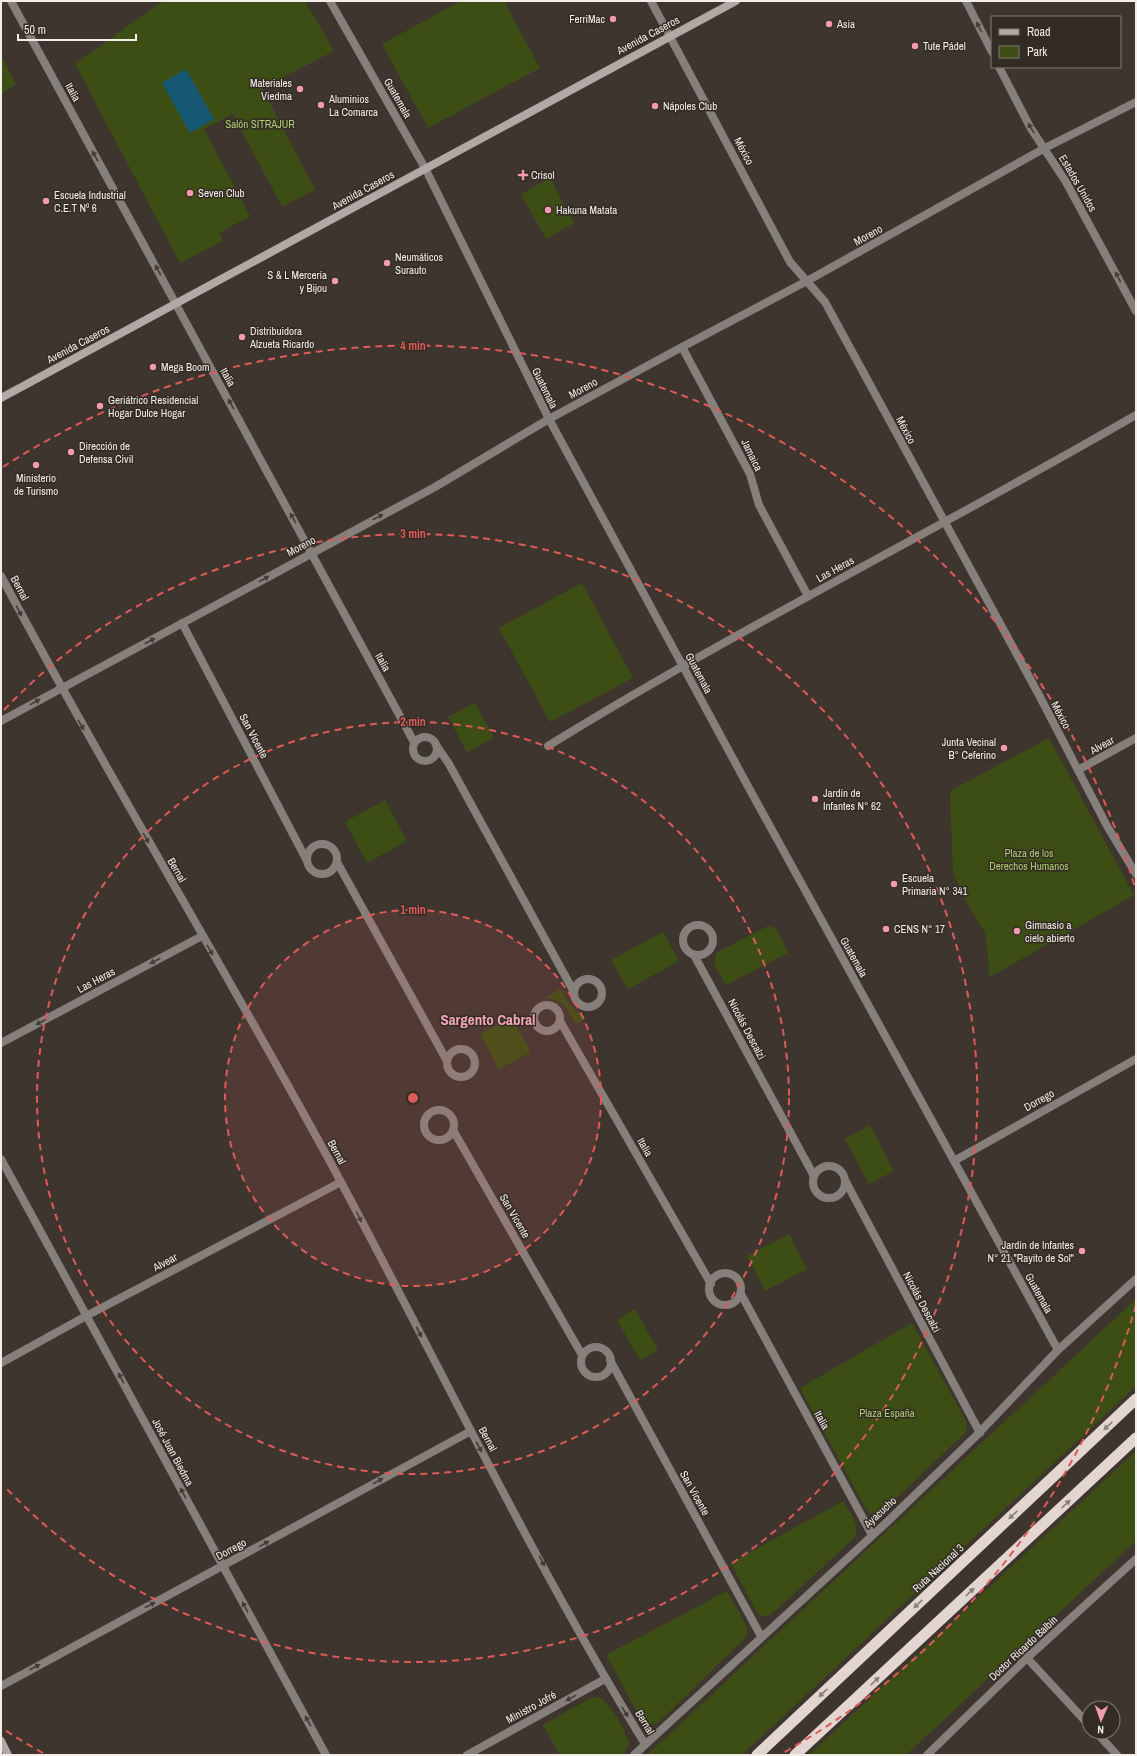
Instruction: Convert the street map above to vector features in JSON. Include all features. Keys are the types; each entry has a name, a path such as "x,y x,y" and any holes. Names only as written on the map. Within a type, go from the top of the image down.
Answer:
{"highway":[{"name":"Ruta Nacional 3","path":"757,1755 1136,1399"},
{"path":"795,1755 1136,1438"}],"main road":[{"name":"Avenida Caseros","path":"1,398 736,1"},
{"path":"1,1741 8,1755"}],"street":[{"name":"Italia","path":"12,1 414,742 413,752 421,761 429,760 435,756 436,745"},
{"name":"Guatemala","path":"330,1 426,168 549,420 1058,1350"},
{"name":"México","path":"651,1 790,262 825,302 1107,826 1136,874"},
{"path":"966,1 991,50"},
{"name":"Estados Unidos","path":"1001,68 1030,126 1066,182 1136,311"},
{"name":"Moreno","path":"1,721 435,487 549,420 682,347 807,282 1045,148 1136,102"},
{"name":"Jamaica","path":"682,347 750,474 759,505 808,596"},
{"name":"Las Heras","path":"548,746 683,665 943,521 1063,457 1136,415"},
{"name":"Bernal","path":"1,576 61,689 341,1182 471,1431 605,1679 645,1744"},
{"name":"San Vicente","path":"182,623 306,859 309,869 318,874 329,872 333,870 336,862"},
{"path":"414,742 419,738 428,737 436,745 449,764 574,992"},
{"name":"Alvear","path":"1078,770 1136,738"},
{"path":"306,859 309,849 317,844 327,844 335,850 336,862 447,1061"},
{"name":"Las Heras","path":"1,1043 202,936"},
{"name":"Nicolás Descalzi","path":"694,955 814,1176 815,1189 822,1196 833,1198 842,1192 846,1182"},
{"name":"Italia","path":"560,1021 710,1284 711,1296 719,1303 724,1304 734,1302 740,1294"},
{"name":"Dorrego","path":"954,1161 1136,1059"},
{"name":"San Vicente","path":"453,1130 582,1355 582,1369 589,1376 594,1377 604,1375 608,1372 610,1360"},
{"name":"José Juan Biedma","path":"1,1158 88,1315 222,1566 326,1755"},
{"name":"Nicolás Descalzi","path":"814,1176 819,1169 823,1167 834,1166 842,1172 980,1433"},
{"name":"Alvear","path":"1,1364 88,1315 341,1182"},
{"name":"Italia","path":"710,1284 719,1274 730,1273 738,1279 740,1284 740,1294 872,1535"},
{"name":"Ayacucho","path":"634,1755 980,1433 1058,1350 1136,1279"},
{"name":"San Vicente","path":"582,1355 590,1348 600,1348 608,1353 610,1360 761,1636"},
{"name":"Dorrego","path":"1,1686 471,1431"},
{"name":"Doctor Ricardo Balbín","path":"926,1755 1027,1658 1136,1559"},
{"path":"1027,1658 1081,1716"},
{"name":"Ministro Jofré","path":"467,1755 605,1679"},
{"path":"1103,1740 1117,1755"}],"green space":[{"name":"Salón SITRAJUR","path":"163,1 305,1 334,51 262,88 315,190 282,207 233,114 204,129 250,216 219,233 223,241 180,263 75,64"},
{"path":"461,1 504,1 540,68 428,128 382,44"},
{"path":"1,56 16,84 1,95"},
{"name":"Hakuna Matata","path":"550,178 574,223 546,239 521,194"},
{"path":"582,583 633,678 550,722 499,628"},
{"path":"475,703 494,738 467,752 448,717"},
{"name":"Plaza de los Derechos Humanos","path":"1049,738 1134,895 990,977 985,933 963,896 953,872 950,791"},
{"path":"385,800 407,841 367,863 345,822"},
{"path":"768,926 777,929 788,953 726,985 714,964 716,953"},
{"path":"663,932 679,961 628,989 611,960"},
{"path":"560,989 574,1010 587,1018 576,1024 567,1009 561,1003 545,998"},
{"path":"511,1017 531,1052 499,1069 480,1034"},
{"path":"870,1125 894,1171 869,1184 845,1139"},
{"path":"789,1234 807,1269 765,1291 747,1256"},
{"path":"1136,1299 1136,1386 742,1755 647,1755"},
{"path":"635,1309 658,1350 640,1360 617,1320"},
{"name":"Plaza España","path":"912,1323 966,1421 967,1431 883,1511 873,1515 865,1507 800,1388"},
{"path":"1136,1451 1136,1541 906,1755 809,1755"},
{"path":"843,1501 852,1515 856,1525 853,1539 773,1613 768,1616 760,1615 756,1611 731,1563"},
{"path":"727,1591 747,1627 747,1636 659,1722 649,1725 641,1719 606,1655"},
{"path":"599,1697 609,1706 624,1731 629,1744 623,1755 560,1755 543,1725 591,1698"}],"water":[{"path":"186,69 214,119 190,133 162,83"}],"place":[{"name":"FerriMac","path":"613,19"},
{"name":"Asia","path":"829,24"},
{"name":"Tute Pádel","path":"915,46"},
{"name":"Materiales Viedma","path":"300,89"},
{"name":"Aluminios La Comarca","path":"321,105"},
{"name":"Nápoles Club","path":"655,106"},
{"name":"Crisol","path":"523,175"},
{"name":"Seven Club","path":"190,193"},
{"name":"Escuela Industrial C.E.T Nº 6","path":"46,201"},
{"name":"Hakuna Matata","path":"548,210"},
{"name":"Neumáticos Surauto","path":"387,263"},
{"name":"S & L Mercería y Bijou","path":"335,281"},
{"name":"Distribuidora Alzueta Ricardo","path":"242,337"},
{"name":"Mega Boom","path":"153,367"},
{"name":"Geriátrico Residencial Hogar Dulce Hogar","path":"100,406"},
{"name":"Dirección de Defensa Civil","path":"71,452"},
{"name":"Ministerio de Turismo","path":"36,465"},
{"name":"Junta Vecinal B° Ceferino","path":"1004,748"},
{"name":"Jardín de Infantes N° 62","path":"815,799"},
{"name":"Escuela Primaria N° 341","path":"894,884"},
{"name":"CENS N° 17","path":"886,929"},
{"name":"Gimnasio a cielo abierto","path":"1017,931"},
{"name":"Jardín de Infantes N° 21 \"Rayito de Sol\"","path":"1082,1251"}],"district":[{"name":"Sargento Cabral","path":"488,1019"}]}
